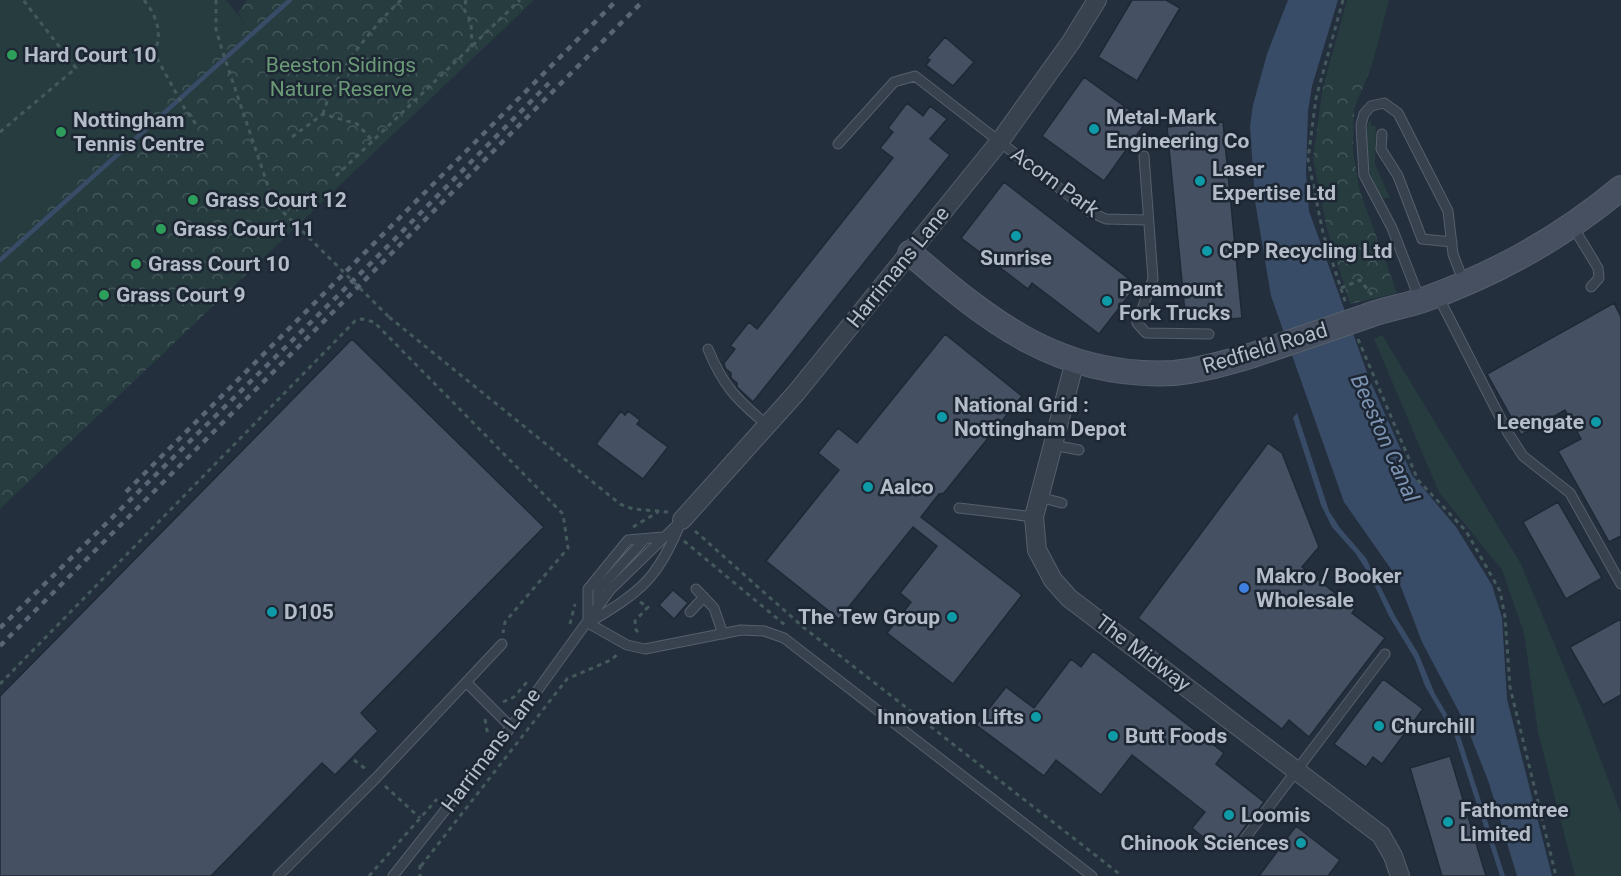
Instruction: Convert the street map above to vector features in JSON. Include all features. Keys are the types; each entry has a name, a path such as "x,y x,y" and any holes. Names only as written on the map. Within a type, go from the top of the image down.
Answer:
{"street":[{"name":"Harrimans Lane","path":"681,519 767,425 1000,141 1071,42 1097,0"},
{"name":"Redfield Road","path":"910,253 978,310 1010,332 1075,361 1126,370 1174,373 1250,356 1366,314 1429,297 1464,283 1508,265 1619,194"},
{"name":"The Midway","path":"1075,361 1034,517 1037,550 1053,580 1070,598 1381,835 1394,856 1400,876"}],"lane":[{"name":"Acorn Park","path":"838,144 894,82 915,76 1090,212 1107,219 1148,220"},
{"path":"1464,283 1453,254 1448,211 1398,113 1384,103 1371,105 1364,114 1361,125 1364,175 1429,297 1508,434 1523,456 1570,493 1621,584"},
{"path":"1382,134 1381,149 1398,176 1422,239 1452,242"},
{"path":"1144,156 1153,279 1137,323 1146,333 1209,334"},
{"path":"1572,225 1598,268 1599,278 1591,287"},
{"path":"708,349 720,378 735,398 767,425"},
{"path":"1053,445 1079,450"},
{"path":"1039,497 1062,503"},
{"path":"959,508 1034,517"},
{"name":"Harrimans Lane","path":"393,876 511,727 610,590 681,519"},
{"name":"Harrimans Lane","path":"588,623 632,597 643,586 664,561 681,519"},
{"path":"663,537 628,540 588,589 588,623 627,645 645,649 754,630 774,633 795,644 1092,876"},
{"path":"597,609 598,590 645,539"},
{"path":"696,589 714,608 723,634"},
{"path":"690,612 705,597"},
{"path":"278,876 376,778 502,644"},
{"path":"1243,841 1385,654"},
{"path":"466,683 511,727"}],"path":[{"path":"0,132 76,68 23,0"},
{"path":"144,0 155,13 158,36 154,53 186,111 196,124"},
{"path":"216,0 216,29 270,192 283,212 389,317 620,504 633,509 659,511 681,519 803,627 1122,876"},
{"path":"292,137 322,114 330,90 379,21 400,0"},
{"path":"466,0 464,9 471,22 472,48"},
{"path":"336,176 520,0"},
{"path":"1343,0 1316,98 1308,159 1323,233 1347,305"},
{"path":"322,114 357,124 375,141"},
{"path":"1341,288 1360,280 1366,314 1418,480 1466,531 1500,591 1505,617 1510,687 1556,876"},
{"path":"0,684 355,321 362,319 374,322 563,514 568,548 505,622 502,644"},
{"path":"632,528 659,511"},
{"path":"683,540 778,620 770,620"},
{"path":"638,601 648,607 635,621 636,630 645,637"},
{"path":"567,633 575,602"},
{"path":"421,866 567,679 611,660 639,634"},
{"path":"485,743 488,724 484,717 497,700 502,702 514,697 529,679"},
{"path":"354,760 420,818"},
{"path":"369,876 442,793"}],"green space":[{"name":"Nottingham Tennis Centre","path":"0,0 226,0 244,22 0,243"},
{"name":"Beeston Sidings Nature Reserve","path":"247,0 534,0 0,509 0,243 244,22 238,13"},
{"path":"1347,0 1389,0 1372,65 1323,87"},
{"path":"1372,65 1354,109 1353,151 1360,192 1397,293 1350,304 1326,225 1313,158 1323,87"},
{"path":"1371,119 1371,126 1376,126 1375,164 1390,198 1382,198 1373,181 1367,159 1365,137"},
{"path":"1382,335 1521,564 1584,715 1621,814 1621,876 1575,876 1538,732 1524,633 1502,570 1439,492 1374,339"}],"water":[{"name":"Beeston Canal","path":"1288,0 1338,0 1312,86 1308,111 1306,174 1309,211 1369,378 1412,475 1456,527 1492,585 1502,618 1507,699 1552,876 1517,876 1489,783 1467,727 1422,642 1398,579 1344,502 1271,296 1255,201 1250,126 1253,105 1267,54"},
{"path":"1297,413 1329,511 1340,528 1366,558 1395,616 1418,653 1435,694 1460,736 1505,876 1500,876 1455,737 1425,686 1415,659 1389,616 1370,576 1356,554 1332,527 1321,505 1293,418"}],"building":[{"path":"1132,0 1166,0 1180,8 1137,81 1098,57"},
{"path":"945,37 974,62 953,86 926,65 930,60 927,58"},
{"name":"Metal-Mark Engineering Co","path":"1084,77 1146,122 1104,181 1042,136"},
{"path":"907,103 923,116 930,106 947,119 930,139 950,155 753,402 737,387 737,383 731,378 731,373 725,368 724,363 735,349 730,346 749,322 757,329 893,158 880,148 893,132 888,128"},
{"path":"1223,122 1242,318 1186,323 1167,127"},
{"path":"1004,182 1137,285 1099,334 1032,283 1028,289 961,238"},
{"name":"Leengate","path":"1614,303 1621,317 1621,536 1609,542 1558,451 1581,439 1565,410 1521,435 1487,374"},
{"path":"945,334 1022,396 944,493 939,494 921,517 1022,595 953,684 887,633 911,602 900,593 937,546 913,527 839,619 766,561 839,470 818,453 838,428 857,443"},
{"name":"D105","path":"352,339 544,527 361,713 378,731 335,775 322,763 211,876 0,876 0,696"},
{"path":"621,411 625,415 628,411 640,420 637,424 668,447 643,479 596,444"},
{"name":"Makro / Booker Wholesale","path":"1268,443 1282,453 1319,547 1302,567 1355,609 1352,613 1385,638 1309,737 1289,720 1282,729 1138,618"},
{"path":"1558,502 1602,578 1566,599 1523,522"},
{"path":"673,590 688,603 674,619 659,605"},
{"path":"1621,619 1621,695 1603,705 1570,647"},
{"path":"1093,651 1224,753 1216,764 1264,802 1230,847 1218,837 1216,840 1213,837 1209,842 1192,828 1205,812 1132,755 1101,795 1056,760 1044,776 976,725 1006,687 1034,708 1071,659 1081,667"},
{"name":"Churchill","path":"1383,679 1423,709 1382,764 1373,757 1366,767 1334,744"},
{"name":"Fathomtree Limited","path":"1450,756 1486,876 1442,876 1410,768"},
{"name":"Chinook Sciences","path":"1296,826 1340,860 1328,876 1259,876"}],"waterway":[{"path":"0,260 290,0"}],"railway":[{"path":"126,492 617,0"},
{"path":"0,646 644,0"},
{"path":"0,628 374,260 549,83"}],"place":[{"name":"Hard Court 10","path":"12,55"},
{"name":"Metal-Mark Engineering Co","path":"1094,129"},
{"name":"Nottingham Tennis Centre","path":"61,132"},
{"name":"Laser Expertise Ltd","path":"1200,181"},
{"name":"Grass Court 12","path":"193,200"},
{"name":"Grass Court 11","path":"161,229"},
{"name":"Sunrise","path":"1016,236"},
{"name":"CPP Recycling Ltd","path":"1207,251"},
{"name":"Grass Court 10","path":"136,264"},
{"name":"Grass Court 9","path":"104,295"},
{"name":"Paramount Fork Trucks","path":"1107,301"},
{"name":"National Grid : Nottingham Depot","path":"942,417"},
{"name":"Leengate","path":"1596,422"},
{"name":"Aalco","path":"868,487"},
{"name":"Makro / Booker Wholesale","path":"1244,588"},
{"name":"D105","path":"272,612"},
{"name":"The Tew Group","path":"952,617"},
{"name":"Innovation Lifts","path":"1036,717"},
{"name":"Churchill","path":"1379,726"},
{"name":"Butt Foods","path":"1113,736"},
{"name":"Loomis","path":"1229,815"},
{"name":"Fathomtree Limited","path":"1448,822"},
{"name":"Chinook Sciences","path":"1301,843"}]}
